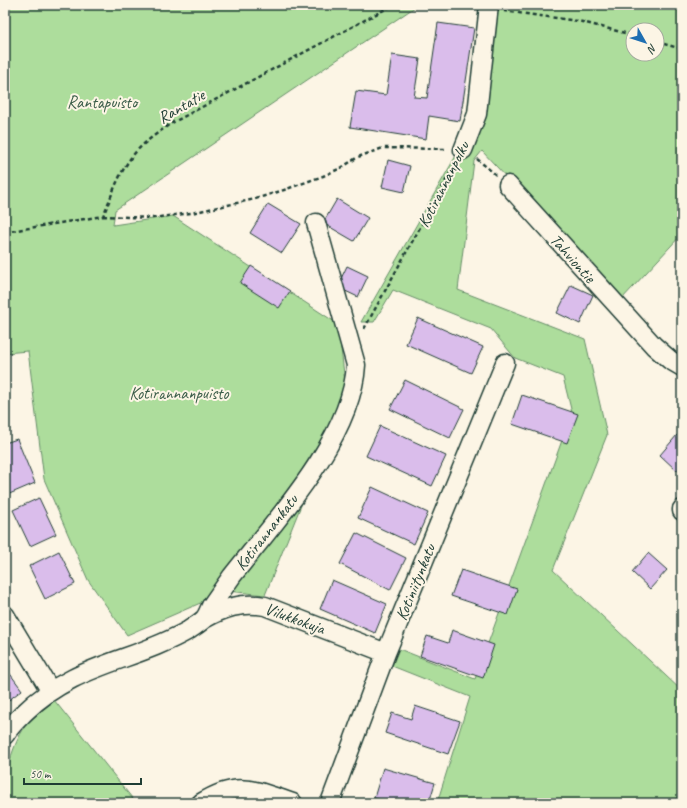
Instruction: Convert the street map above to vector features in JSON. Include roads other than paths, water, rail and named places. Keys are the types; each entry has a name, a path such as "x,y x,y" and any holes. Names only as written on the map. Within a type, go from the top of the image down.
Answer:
{"street":[{"name":"Kotirannanpolku","path":"463,150 477,114 488,7"},
{"name":"Tahviontie","path":"508,185 654,346 670,360 682,367"},
{"name":"Kotirannankatu","path":"5,735 21,716 50,690 86,672 168,640 189,630 204,619 223,589 310,476 341,424 356,381 356,365 353,349 316,223"},
{"name":"Kotiniitynkatu","path":"330,803 386,653 505,363"},
{"name":"Vilukkokuja","path":"204,619 220,610 234,605 251,603 279,611 386,653"},
{"path":"5,615 50,690"},
{"path":"202,803 225,790 240,788 258,791 293,803"}],"park label":[{"name":"Rantapuisto","path":"102,102"},
{"name":"Kotirannanpuisto","path":"179,393"}]}
